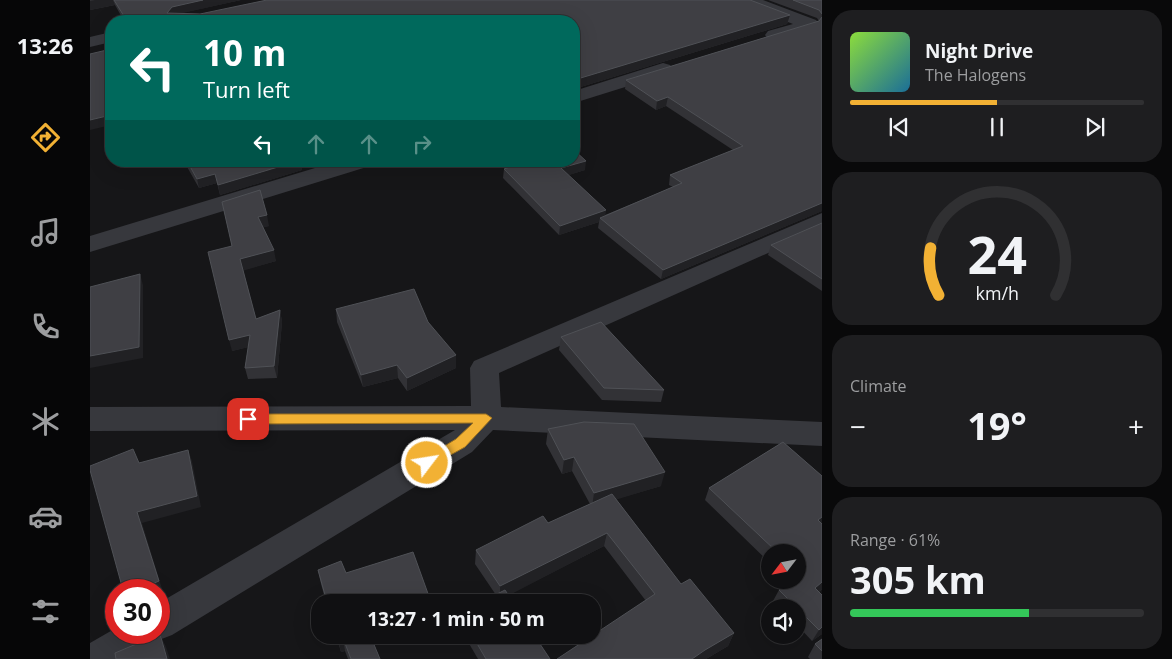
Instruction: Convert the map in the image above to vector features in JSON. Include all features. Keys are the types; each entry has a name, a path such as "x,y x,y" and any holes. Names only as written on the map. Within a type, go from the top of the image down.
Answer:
{"street":[{"path":"748,0 816,27"},
{"path":"753,42 816,27"},
{"path":"90,42 105,38"},
{"path":"580,94 678,65"},
{"path":"90,244 342,167"},
{"path":"170,616 461,443 486,418 484,368 822,220"},
{"path":"90,419 486,418 822,434"},
{"path":"99,659 124,644"}],"building":[{"path":"114,0 203,0 172,7 167,13 200,14 267,0 750,0 790,15 580,78 580,15 123,15"},
{"path":"793,0 822,0 822,14 819,10"},
{"path":"822,17 822,203 663,270 600,218 682,183 670,175 743,146 668,97 657,101 626,80 819,21"},
{"path":"105,50 105,116 90,120 90,54"},
{"path":"580,156 586,161 580,163"},
{"path":"190,167 278,167 218,185 215,174 197,179"},
{"path":"510,167 565,167 561,168 606,210 560,226 504,169"},
{"path":"260,190 267,215 258,217 274,250 240,259 256,319 280,310 274,366 245,368 250,335 229,340 208,252 232,246 222,202"},
{"path":"822,223 822,279 771,245"},
{"path":"140,274 139,347 90,356 90,287"},
{"path":"414,289 428,322 456,355 407,378 397,365 361,375 336,309"},
{"path":"601,322 664,390 604,388 561,337"},
{"path":"584,422 634,424 665,472 594,493 574,457 564,460 548,429"},
{"path":"783,442 822,476 822,517 818,520 822,524 822,582 815,588 822,595 822,627 819,630 806,617 806,599 788,599 779,590 806,589 806,544 768,544 709,488"},
{"path":"133,449 139,463 188,450 197,496 137,512 158,579 120,579 90,466"},
{"path":"612,494 681,584 690,579 734,633 692,659 557,659 580,644 601,644 601,630 655,594 607,533 500,586 476,550 543,516 548,523"},
{"path":"413,552 428,594 325,594 318,570 341,561 346,573"},
{"path":"505,590 508,594 497,594"},
{"path":"822,639 822,651 815,644"},
{"path":"136,644 163,644 167,659 116,659 115,653"},
{"path":"345,644 374,644 380,659 351,659"},
{"path":"477,644 540,644 550,659 486,659"}],"route":[{"path":"248,419 486,418 461,443 427,463"}]}
